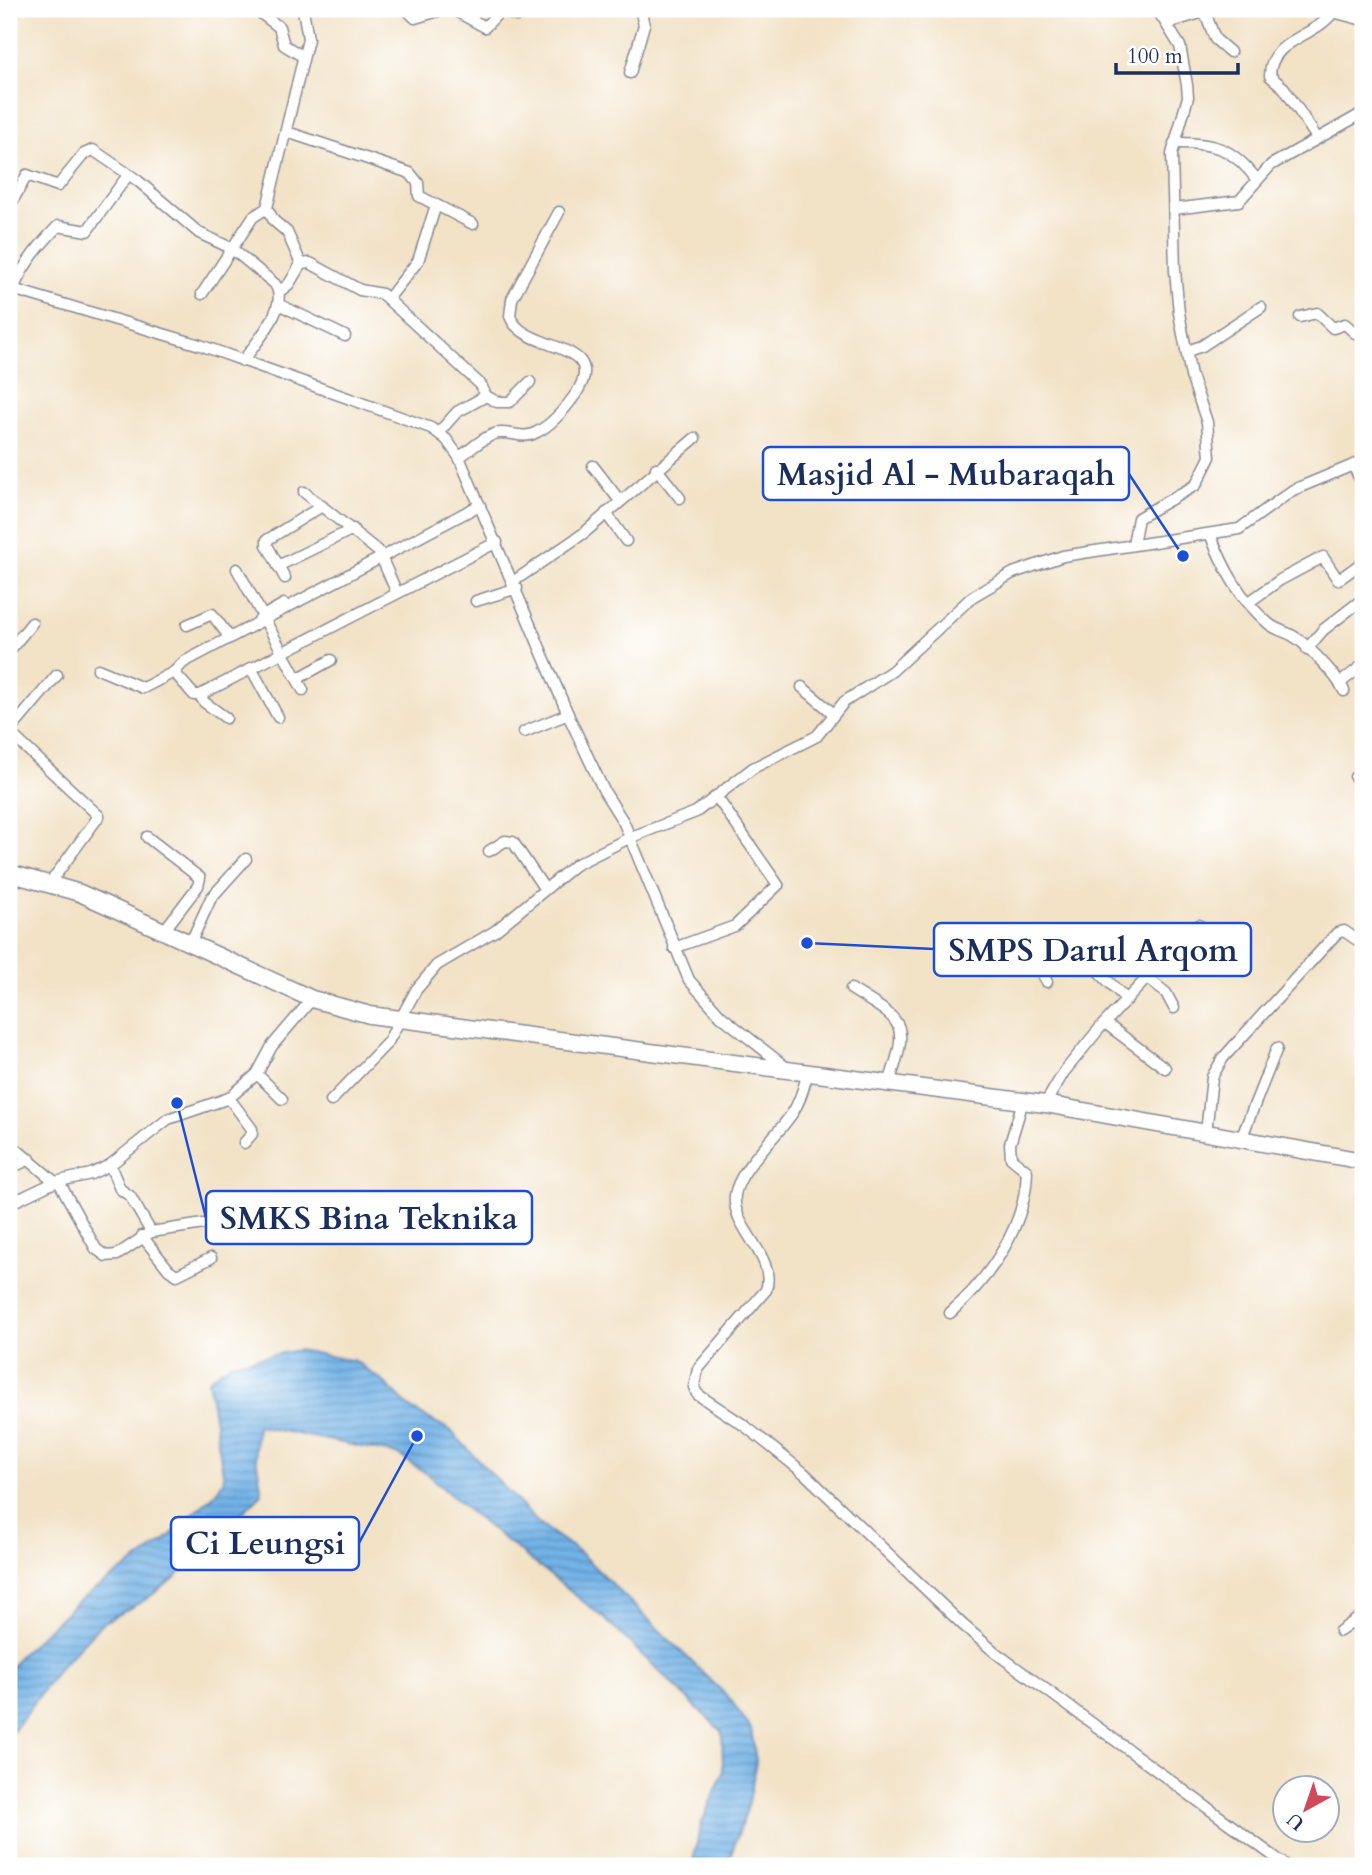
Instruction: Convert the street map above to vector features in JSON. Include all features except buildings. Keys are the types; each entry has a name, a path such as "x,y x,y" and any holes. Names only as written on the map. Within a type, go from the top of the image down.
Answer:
{"main road":[{"path":"9,873 50,883 312,999 399,1019 1045,1104 1363,1161"}],"street":[{"path":"256,9 279,27 284,45 302,55"},
{"path":"202,294 253,218 267,208 309,32 303,9"},
{"path":"406,9 415,18 444,9"},
{"path":"452,9 485,27 501,10 516,16 534,13"},
{"path":"630,73 644,25 640,9"},
{"path":"1133,544 1138,517 1196,485 1210,457 1207,422 1191,376 1179,313 1174,143 1188,97 1184,57 1168,23 1157,9"},
{"path":"1322,9 1363,20"},
{"path":"1168,23 1209,10 1215,40 1230,52"},
{"path":"1317,138 1284,88 1270,76 1270,68 1278,51 1317,29 1334,11"},
{"path":"1174,209 1239,201 1271,165 1363,113"},
{"path":"287,132 410,173 418,183 417,194 473,224"},
{"path":"1174,143 1207,144 1222,148 1238,156 1257,180"},
{"path":"9,207 27,175 58,186 90,149 128,175 199,233 231,248 279,291 280,305 243,361"},
{"path":"9,302 11,288 30,257 58,226 86,232 128,175"},
{"path":"388,299 418,261 436,205"},
{"path":"267,208 287,232 302,264"},
{"path":"459,457 496,433 526,437 539,432 567,407 583,383 583,366 576,355 523,334 510,316 512,299 559,212"},
{"path":"279,291 289,284 302,264 310,263 360,290 378,292 388,299 472,375 486,396 497,402 510,402 530,382"},
{"path":"11,288 139,325 439,432 459,457 568,714 629,838 689,980 709,1004 789,1069"},
{"path":"280,305 345,336"},
{"path":"1187,351 1209,343 1261,307"},
{"path":"1300,317 1317,313 1333,328 1345,324 1355,333 1363,333"},
{"path":"439,432 457,412 486,396"},
{"path":"476,601 515,585 584,533 656,468 695,438"},
{"path":"331,1101 388,1042 416,990 432,969 454,953 495,931 575,865 629,838 696,812 763,762 817,736 849,698 899,665 972,597 1013,573 1063,556 1247,526 1293,490 1358,464 1363,485"},
{"path":"593,466 620,501"},
{"path":"656,468 680,498"},
{"path":"304,492 381,554 396,592"},
{"path":"98,669 143,688 174,672 180,665 479,502"},
{"path":"285,579 267,540 322,506"},
{"path":"606,513 626,541"},
{"path":"278,566 353,529"},
{"path":"1210,534 1222,566 1249,602 1270,624 1295,636 1342,687 1363,665"},
{"path":"174,672 194,695 200,695 497,542"},
{"path":"1249,602 1280,579 1324,556 1338,580 1363,562"},
{"path":"237,569 262,620 303,690"},
{"path":"1307,649 1322,630 1363,598"},
{"path":"187,625 212,614 230,638"},
{"path":"9,651 32,623"},
{"path":"297,679 331,660"},
{"path":"251,668 278,717"},
{"path":"50,883 99,816 9,732 57,675"},
{"path":"802,687 834,714"},
{"path":"200,695 204,702 226,718"},
{"path":"524,732 568,714"},
{"path":"674,948 735,926 778,886 716,796"},
{"path":"147,837 200,878 198,886 163,932"},
{"path":"488,851 505,841 513,842 544,888"},
{"path":"190,944 211,898 246,859"},
{"path":"1045,1104 1064,1072 1149,974 1160,953 1199,925"},
{"path":"1206,1133 1212,1077 1223,1058 1337,933 1344,931 1363,944"},
{"path":"1047,982 1036,963 1038,952 1049,946 1101,934 1111,937 1149,974 1166,993 1174,1008"},
{"path":"1083,956 1126,1000"},
{"path":"851,989 888,1012 900,1029 902,1045 889,1083"},
{"path":"9,1204 57,1182 91,1174 110,1165 168,1119 229,1098 257,1074 272,1045 312,999"},
{"path":"1105,1023 1165,1068"},
{"path":"1241,1139 1277,1048"},
{"path":"808,1072 799,1102 748,1169 735,1194 738,1211 764,1261 768,1282 766,1290 698,1369 694,1387 697,1394 745,1426 804,1473 963,1625 996,1653 1287,1866"},
{"path":"257,1074 282,1099"},
{"path":"229,1098 252,1129 252,1134 244,1143"},
{"path":"950,1313 978,1287 1016,1224 1027,1171 1011,1158 1010,1144 1023,1101"},
{"path":"9,1143 57,1182 101,1254 117,1255 146,1234 204,1224"},
{"path":"9,1169 30,1160"},
{"path":"110,1165 120,1189 130,1196 146,1234 169,1270 177,1275 211,1258"},
{"path":"1340,1631 1363,1615"}],"water":[{"path":"298,1350 355,1361 385,1383 411,1409 450,1430 539,1524 579,1552 730,1699 751,1729 756,1761 749,1803 727,1866 692,1866 701,1824 723,1773 722,1732 604,1618 470,1512 426,1473 397,1454 257,1426 255,1450 262,1494 175,1578 145,1600 102,1623 61,1666 9,1737 9,1672 18,1657 77,1602 162,1543 215,1494 224,1479 208,1380 231,1363"}],"place":[{"name":"Masjid Al - Mubaraqah","path":"1183,556"},
{"name":"SMPS Darul Arqom","path":"807,943"},
{"name":"SMKS Bina Teknika","path":"177,1103"},
{"name":"Ci Leungsi","path":"417,1436"}]}
